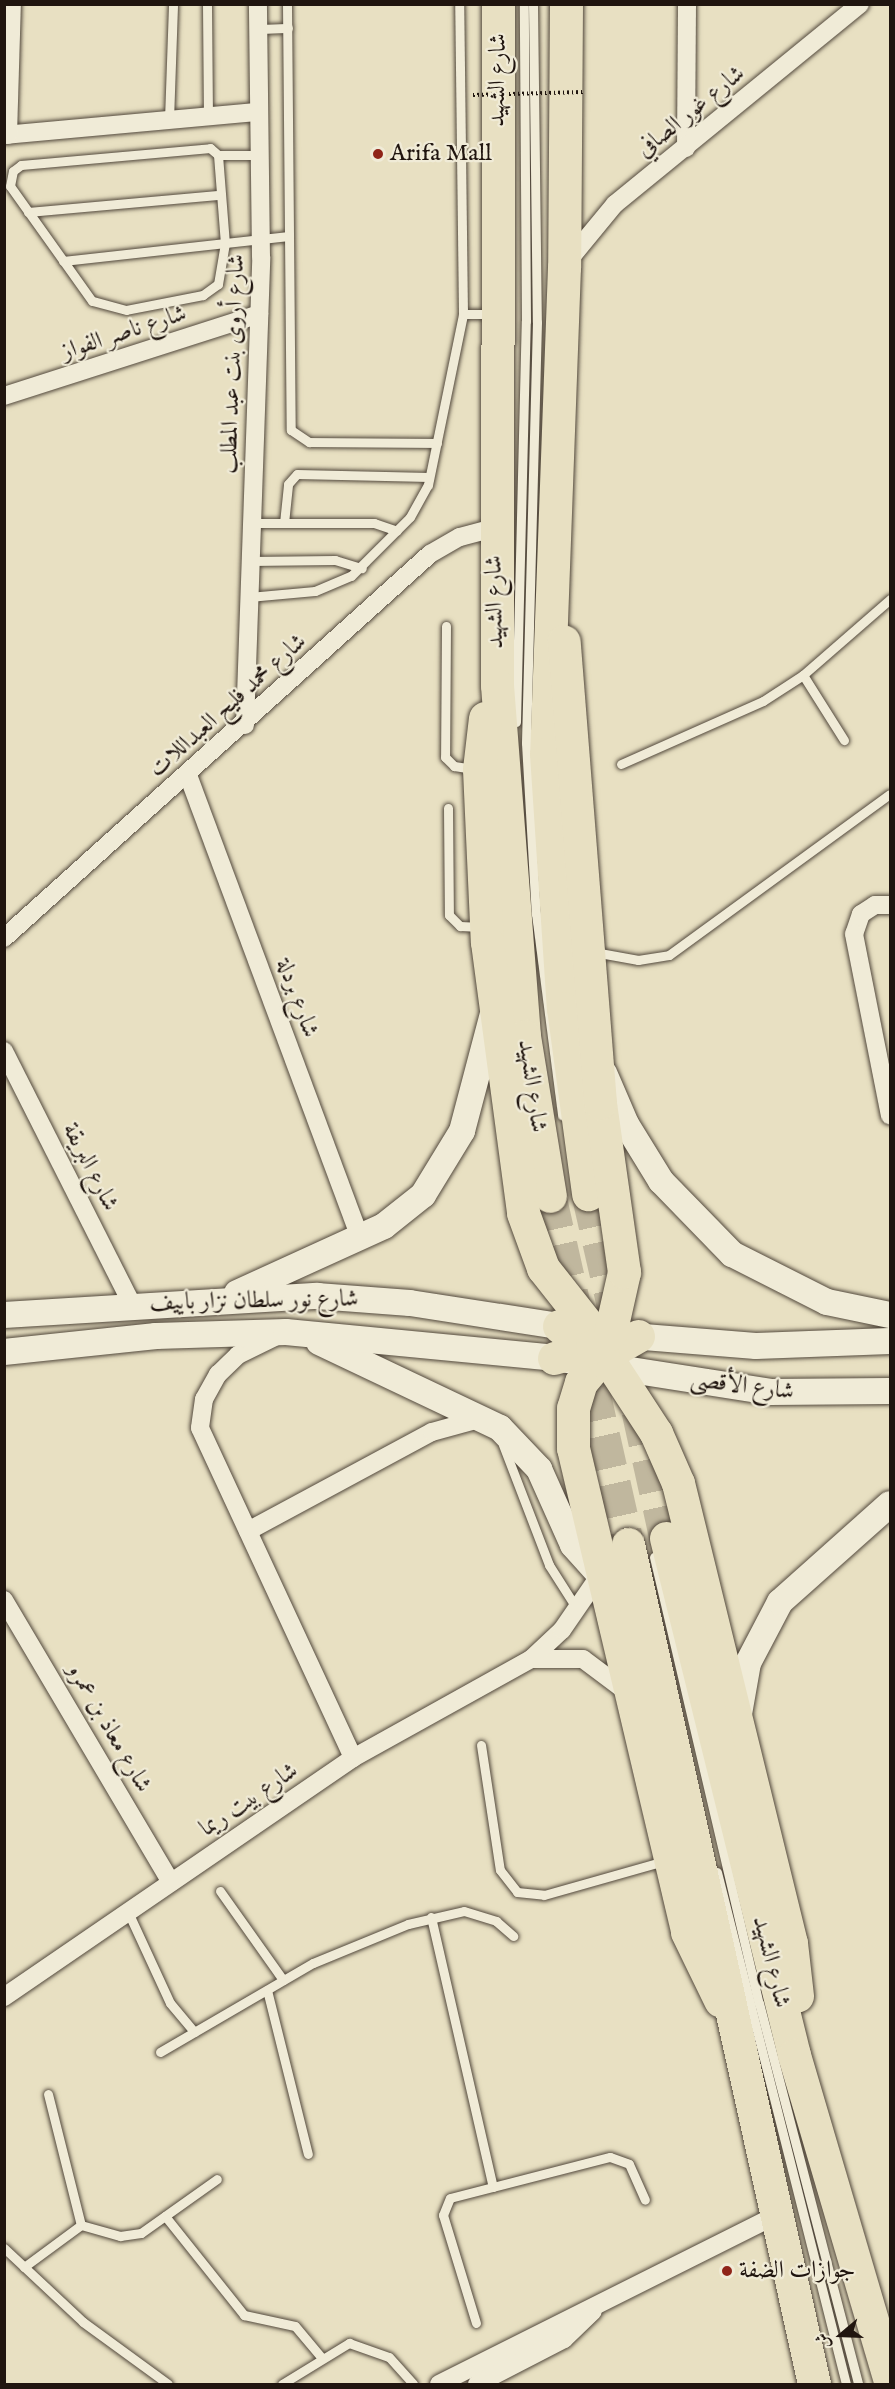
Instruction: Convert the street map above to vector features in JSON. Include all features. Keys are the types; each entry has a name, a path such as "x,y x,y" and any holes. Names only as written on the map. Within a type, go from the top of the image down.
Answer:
{"highway":[{"name":"شارع الشهيد","path":"498,4 493,528 497,685 522,1013 572,1195"},
{"name":"شارع الشهيد","path":"566,4 564,267 551,572 547,777 563,1008 572,1195"},
{"path":"551,572 569,679 597,1054 624,1272 604,1348 576,1395 572,1435 600,1575 693,1951 734,2018"},
{"path":"497,685 485,718 479,769 486,926 494,1009 523,1213 543,1268 604,1348 656,1433 678,1483 791,1943 797,1988 794,2055"},
{"path":"554,1358 604,1348"},
{"name":"شارع الشهيد","path":"646,1541 734,2018 814,2385"},
{"name":"شارع الشهيد","path":"646,1541 891,2382"}],"main road":[{"path":"223,1299 360,1237 405,1212 452,1154 494,1009"},
{"path":"597,1054 642,1154 705,1230 732,1254 794,1288 827,1302 891,1315"},
{"name":"شارع نور سلطان نزار باييف","path":"4,1316 132,1304 223,1299 364,1298 604,1348"},
{"path":"293,1333 486,1418 527,1453 573,1545 600,1575"},
{"name":"شارع نور سلطان نزار باييف","path":"4,1352 156,1336 293,1333 554,1358"},
{"name":"شارع الأقصى","path":"604,1348 891,1341"},
{"name":"شارع الأقصى","path":"604,1348 770,1392 891,1391"},
{"path":"739,1732 748,1663 773,1612 812,1568 891,1504"}],"street":[{"path":"12,4 6,135 259,112"},
{"name":"شارع أروى بنت عبد المطلب","path":"245,725 261,240 258,4"},
{"path":"686,148 687,4"},
{"name":"شارع غور الصافي","path":"564,267 603,215 686,148 845,11 860,4"},
{"name":"شارع ناصر الفواز","path":"4,396 259,315"},
{"name":"شارع محمد فليح العبداللات","path":"4,938 245,725 430,554 460,537 493,528"},
{"name":"شارع بردلة","path":"188,775 360,1237"},
{"path":"891,905 875,905 861,914 854,934 891,1114"},
{"name":"شارع البريقة","path":"4,1051 132,1304"},
{"path":"293,1333 227,1364 210,1385 200,1414 200,1428 352,1758"},
{"path":"248,1531 432,1432 486,1418"},
{"name":"شارع بيت ريما","path":"4,1997 352,1758 531,1659 577,1609 600,1575"},
{"name":"شارع معاذ بن عمرو","path":"4,1600 171,1882"},
{"name":"شارع بيت ريما","path":"531,1659 583,1659 631,1696"},
{"path":"439,2385 556,2324 593,2311 742,2229 777,2215"},
{"path":"477,2385 564,2339 593,2311"}],"lane":[{"path":"168,120 173,4"},
{"path":"207,4 208,117"},
{"path":"287,4 294,435 309,442 437,443"},
{"path":"249,597 328,588 362,568 421,502 437,443 463,314 459,4"},
{"path":"524,4 526,321 516,731 528,942 559,1126 537,925 526,743 537,322 533,4"},
{"path":"258,29 288,28"},
{"path":"218,156 225,243 221,278 209,292 118,311 92,301 10,186 13,171 21,165 203,147 218,156 260,155"},
{"path":"28,212 220,195"},
{"path":"63,261 289,236"},
{"path":"463,314 495,314"},
{"path":"284,523 288,484 297,474 429,477"},
{"path":"252,523 374,523 397,531"},
{"path":"250,561 335,560 362,568"},
{"path":"621,764 742,713 803,675 891,599"},
{"path":"446,626 445,757 454,766 479,769"},
{"path":"803,675 844,740"},
{"path":"589,954 604,951 638,960 669,955 891,794"},
{"path":"448,808 449,915 460,926 486,926"},
{"path":"570,1159 572,1195"},
{"path":"486,1418 513,1464 552,1573 577,1609"},
{"path":"646,1541 846,2385"},
{"path":"646,1541 756,1992 858,2385"},
{"path":"481,1745 500,1870 517,1892 544,1895 670,1859"},
{"path":"220,1891 283,1980"},
{"path":"128,1912 170,2003 194,2032"},
{"path":"160,2052 283,1980 355,1944 431,1917 475,1912 496,1921 513,1936"},
{"path":"431,1917 493,2187"},
{"path":"267,1990 308,2154"},
{"path":"48,2094 81,2225"},
{"path":"476,2323 442,2210 450,2198 610,2157 629,2164 645,2200"},
{"path":"24,2266 81,2225 127,2236 165,2216 217,2179"},
{"path":"165,2216 244,2314 295,2326 321,2357"},
{"path":"4,2248 83,2322 168,2385"},
{"path":"282,2385 340,2345 366,2345 389,2357 413,2385"}],"path":[{"path":"473,95 583,92"}],"tunnel":[{"path":"588,1194 616,1317"},
{"path":"550,1196 628,1544"},
{"path":"638,1411 666,1538"}],"place":[{"name":"Arifa Mall","path":"378,154"},
{"name":"جوازات الضفة","path":"727,2271"}]}
